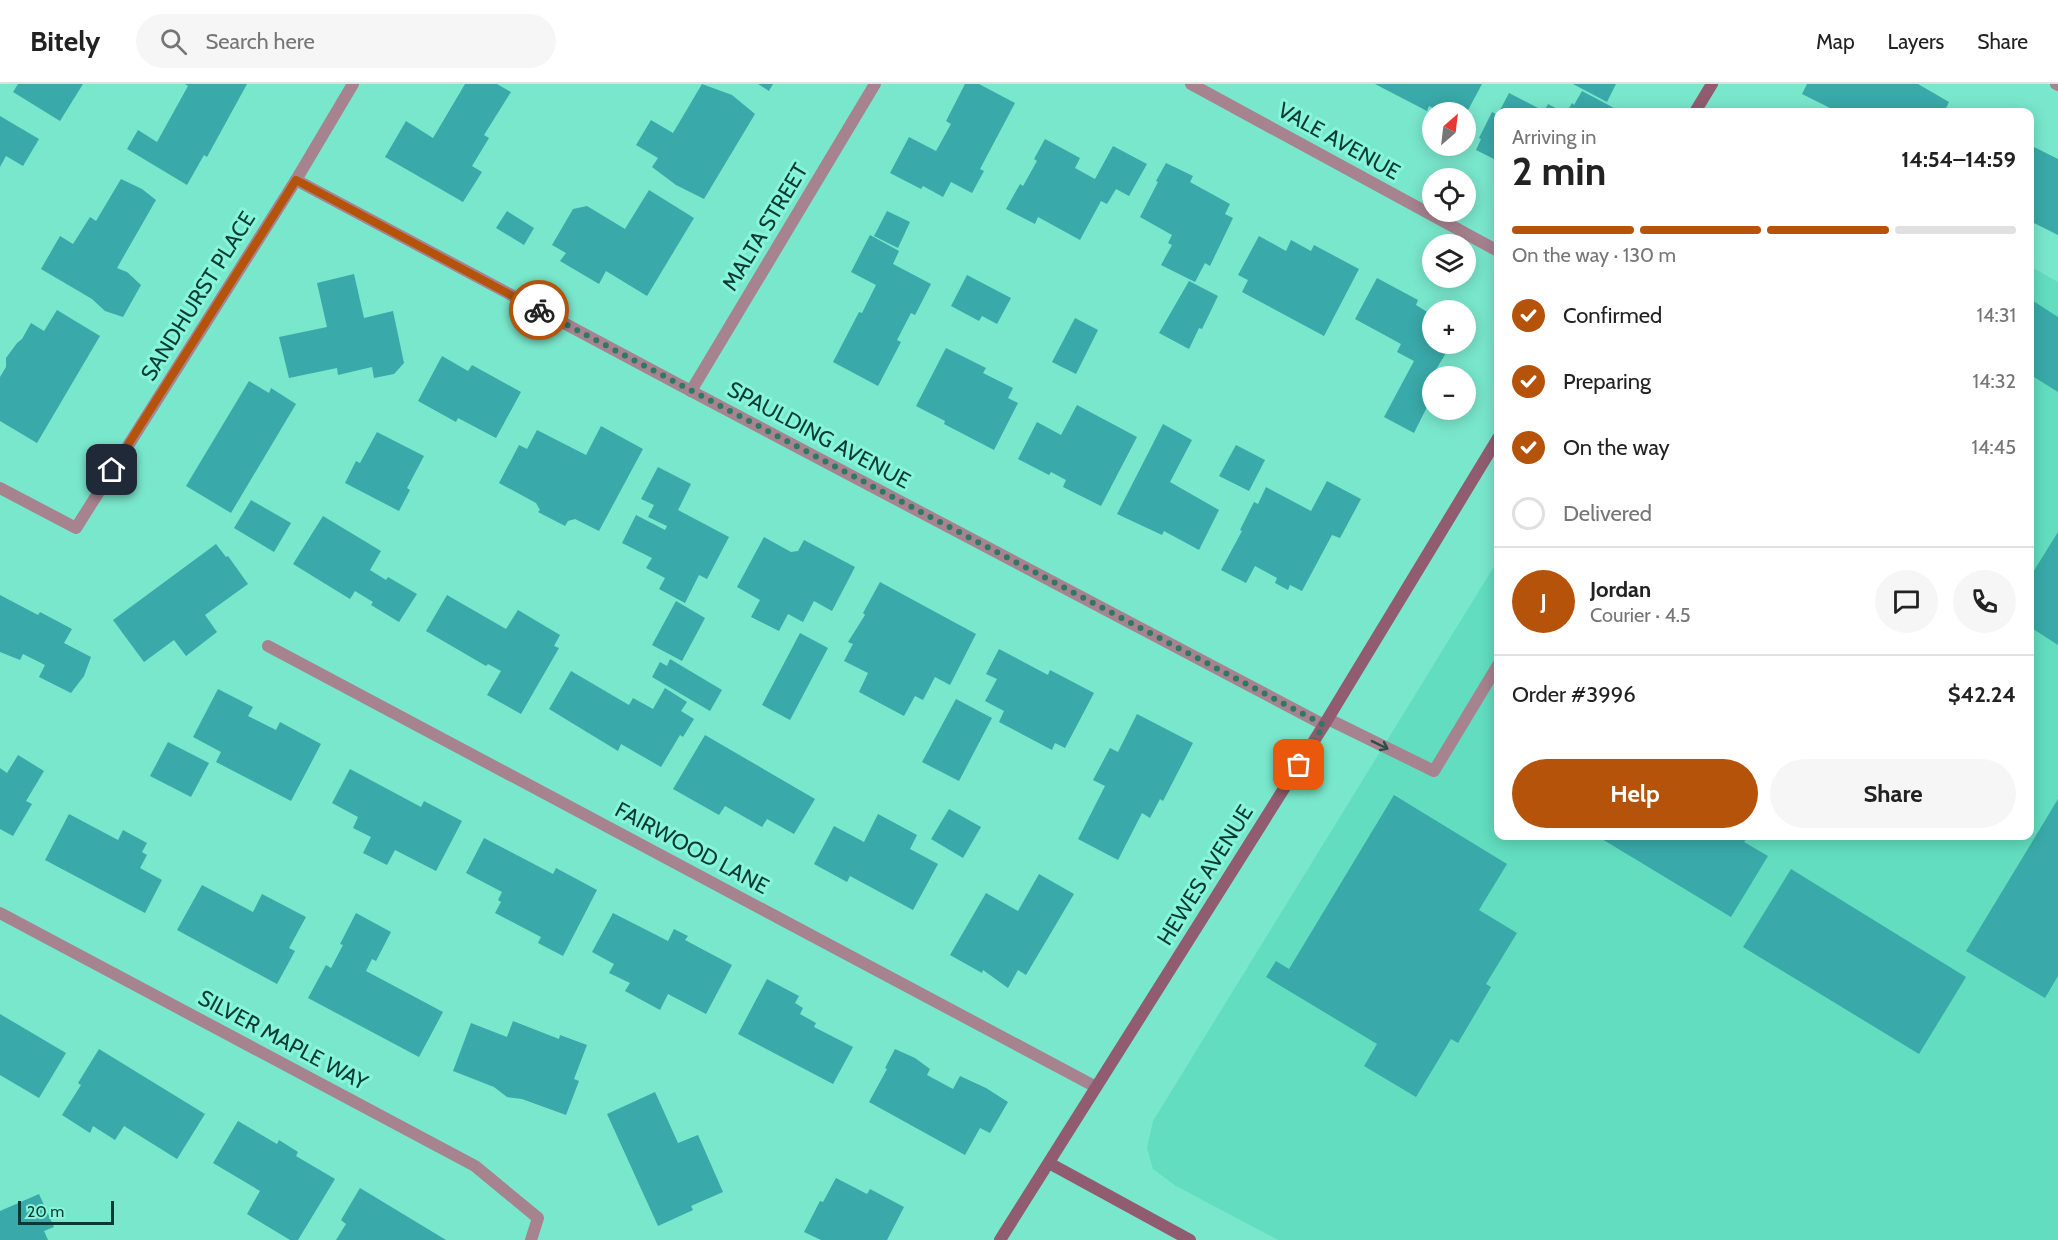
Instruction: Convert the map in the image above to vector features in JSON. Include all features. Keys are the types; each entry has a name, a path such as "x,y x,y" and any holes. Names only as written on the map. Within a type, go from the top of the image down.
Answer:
{"street":[{"name":"SANDHURST PLACE","path":"0,488 76,528 296,180 352,84"},
{"name":"MALTA STREET","path":"691,392 875,84"},
{"name":"VALE AVENUE","path":"1191,84 1494,249"},
{"path":"1697,108 1712,84"},
{"name":"SPAULDING AVENUE","path":"296,180 691,392 1326,722 1434,771 1494,672"},
{"name":"HEWES AVENUE","path":"999,1240 1326,722 1494,445"},
{"name":"FAIRWOOD LANE","path":"268,646 1096,1087"},
{"name":"SILVER MAPLE WAY","path":"0,913 475,1166 538,1218 531,1240"},
{"path":"1049,1163 1190,1240"}],"shaded area":[{"path":"2034,268 2058,282 2058,1240 1278,1240 1176,1186 1153,1169 1147,1148 1153,1121 1494,567 1494,840 2034,840"}],"building":[{"path":"18,84 83,84 60,121 13,92"},
{"path":"185,84 247,84 207,157 204,155 187,185 127,149 138,130 157,142 188,86"},
{"path":"465,84 497,84 511,92 484,135 489,138 472,166 482,172 463,202 385,157 406,121 433,138"},
{"path":"702,84 732,95 755,114 704,199 676,185 652,167 658,158 636,145 651,120 673,133"},
{"path":"758,84 773,84 769,91"},
{"path":"965,84 979,84 1015,103 980,169 984,171 972,193 951,182 943,197 890,173 909,137 936,151 951,124 946,121"},
{"path":"1375,84 1482,84 1472,102 1422,102 1422,108"},
{"path":"1573,84 1616,84 1607,102"},
{"path":"1807,84 1918,84 1949,102 1946,108 1830,108 1802,94"},
{"path":"1582,91 1614,108 1569,108 1572,103 1574,105"},
{"path":"1509,93 1538,108 1501,108"},
{"path":"1492,112 1494,113 1494,159 1476,150 1481,139 1479,138"},
{"path":"0,116 39,139 23,166 6,156 0,167"},
{"path":"1045,139 1080,158 1075,168 1095,179 1113,146 1147,164 1129,196 1116,189 1107,204 1101,201 1080,240 1038,217 1035,224 1006,209 1020,184 1023,186 1037,161 1034,159"},
{"path":"2034,147 2058,159 2058,235 2034,223"},
{"path":"1166,163 1193,176 1190,182 1230,204 1225,214 1233,218 1210,266 1205,263 1195,282 1161,265 1172,245 1168,243 1172,235 1140,217"},
{"path":"121,179 142,189 156,200 117,268 127,272 141,285 123,317 105,311 92,299 41,269 60,236 73,244 90,217 96,221"},
{"path":"649,190 694,218 647,296 606,271 599,284 560,261 566,253 552,245 573,209 587,206 625,229"},
{"path":"507,211 534,228 524,245 496,228"},
{"path":"887,211 910,222 898,248 874,236"},
{"path":"870,235 899,251 893,264 931,284 915,315 911,313 897,340 901,342 878,386 833,362 876,285 851,272"},
{"path":"1259,236 1286,251 1291,240 1311,251 1314,245 1359,269 1324,336 1242,292 1248,280 1238,275"},
{"path":"354,274 364,318 393,311 404,363 394,374 374,378 372,367 338,375 337,368 289,378 279,337 327,327 317,283"},
{"path":"967,275 1011,298 997,324 982,316 979,321 951,306"},
{"path":"1377,278 1418,300 1416,305 1422,309 1422,354 1445,354 1438,366 1422,366 1422,417 1414,433 1384,417 1414,361 1397,352 1401,344 1355,319"},
{"path":"1189,281 1218,296 1202,329 1199,328 1189,349 1159,333"},
{"path":"2034,302 2058,317 2058,392 2034,377"},
{"path":"57,310 100,336 37,443 0,421 0,377 6,367 6,358 22,339 31,323 44,331"},
{"path":"1075,318 1098,330 1076,374 1052,362"},
{"path":"946,348 986,368 983,373 1013,388 1008,398 1018,403 994,450 944,424 945,421 916,406"},
{"path":"442,356 468,371 472,365 521,392 496,438 458,418 456,422 418,401"},
{"path":"249,381 269,393 271,388 296,404 231,513 186,486"},
{"path":"1077,405 1137,437 1101,506 1063,487 1066,480 1051,472 1049,475 1018,459 1037,422 1061,435"},
{"path":"1163,424 1192,440 1170,482 1219,510 1199,550 1164,531 1162,535 1117,514"},
{"path":"601,426 643,449 599,531 575,519 568,521 565,526 538,512 540,510 536,503 499,483 519,445 527,449 537,430 586,455"},
{"path":"377,432 424,456 407,488 410,490 399,511 345,483 356,461 360,463"},
{"path":"1236,445 1265,460 1249,491 1219,476"},
{"path":"658,467 691,484 678,510 729,537 707,579 699,575 685,603 659,589 665,578 646,568 652,558 622,543 636,515 665,530 667,526 648,517 654,505 641,499"},
{"path":"1327,481 1361,499 1340,538 1332,535 1302,591 1290,585 1288,590 1275,583 1277,578 1255,566 1246,583 1221,570 1242,531 1240,530 1254,502 1258,504 1266,487 1311,511"},
{"path":"251,500 291,523 274,552 234,528"},
{"path":"323,516 381,551 370,570 386,580 388,577 417,594 399,622 371,605 373,602 355,591 350,599 293,564"},
{"path":"2058,532 2058,645 2034,630 2034,571"},
{"path":"764,537 791,552 798,551 804,540 855,567 832,611 814,601 803,622 788,614 779,631 751,617 760,600 737,587"},
{"path":"216,544 226,557 228,556 248,584 205,615 217,632 186,656 174,640 144,662 113,620"},
{"path":"880,582 976,634 950,685 935,677 923,700 915,696 904,716 859,692 868,673 844,661 853,644 848,642 865,615 863,613"},
{"path":"0,595 38,615 40,612 72,629 64,643 91,657 84,676 71,693 39,677 45,665 23,654 20,660 0,652"},
{"path":"447,595 506,629 518,610 560,635 554,646 559,648 521,714 487,695 501,671 488,664 486,666 426,631"},
{"path":"676,601 705,618 682,661 652,645"},
{"path":"800,633 828,648 790,720 762,705"},
{"path":"999,649 1048,675 1050,670 1094,693 1065,748 1055,743 1052,750 999,722 1004,711 985,701 997,679 986,674"},
{"path":"670,659 722,690 710,711 652,677 660,662 667,666"},
{"path":"571,671 629,705 633,698 653,709 665,688 687,702 681,711 694,719 683,737 680,735 661,767 621,744 618,751 549,709"},
{"path":"218,689 253,707 248,716 276,730 280,722 321,744 291,801 216,762 221,752 193,737"},
{"path":"956,699 992,718 959,781 922,762"},
{"path":"1137,714 1193,743 1163,801 1160,799 1150,818 1142,813 1118,860 1078,839 1105,786 1093,780 1110,748 1118,752"},
{"path":"705,735 815,799 794,834 767,819 762,827 725,806 719,815 673,789"},
{"path":"168,742 209,763 191,797 150,776"},
{"path":"18,755 44,771 26,801 32,804 13,836 0,829 0,768 7,773"},
{"path":"350,769 421,807 424,801 462,821 436,871 395,850 387,865 363,853 371,837 353,828 358,817 332,803"},
{"path":"1394,795 1507,864 1479,910 1517,933 1486,984 1491,987 1458,1043 1451,1039 1416,1097 1364,1066 1377,1044 1266,977 1276,961 1289,969"},
{"path":"2058,799 2058,976 2045,998 1966,951"},
{"path":"949,809 981,827 963,858 931,839"},
{"path":"69,814 118,840 123,830 147,843 142,852 147,855 140,868 162,880 145,913 45,860"},
{"path":"878,814 917,835 910,849 938,864 913,910 850,876 847,882 814,864 834,826 864,842"},
{"path":"484,838 553,874 556,868 597,890 563,956 538,943 541,937 495,913 501,902 498,900 502,892 466,873"},
{"path":"1604,840 1745,840 1744,842 1768,856 1731,917"},
{"path":"1791,869 1966,977 1919,1054 1743,947"},
{"path":"1039,874 1074,894 1026,975 1018,970 1008,988 983,970 982,973 950,955 986,893 1018,911"},
{"path":"202,885 253,912 262,894 306,917 289,948 295,951 277,984 177,930"},
{"path":"356,913 391,932 376,961 372,959 366,971 443,1012 419,1057 308,998 326,965 331,968"},
{"path":"613,913 668,941 674,929 688,936 685,940 732,965 706,1014 668,994 660,1010 625,991 630,983 609,973 614,964 592,952"},
{"path":"767,979 799,996 795,1003 803,1008 800,1014 816,1023 814,1027 853,1047 833,1084 738,1034"},
{"path":"0,1014 66,1053 39,1098 0,1075"},
{"path":"513,1021 559,1039 560,1035 587,1045 574,1079 579,1081 566,1115 522,1099 507,1097 494,1087 453,1071 471,1023 507,1037"},
{"path":"99,1049 205,1114 177,1159 124,1126 115,1140 93,1126 90,1133 62,1115 81,1085 78,1083"},
{"path":"895,1049 915,1058 930,1069 927,1075 953,1089 960,1076 986,1088 1008,1102 990,1133 980,1128 965,1155 869,1102"},
{"path":"655,1092 678,1143 698,1135 723,1192 691,1206 693,1210 658,1226 607,1114"},
{"path":"238,1121 277,1144 279,1140 298,1152 296,1156 335,1179 298,1240 290,1240 247,1214 260,1191 213,1163"},
{"path":"836,1178 867,1194 870,1189 904,1207 887,1240 821,1240 804,1232 820,1201 823,1202"},
{"path":"360,1188 446,1240 336,1240 346,1224 341,1220"},
{"path":"39,1194 54,1227 44,1231 48,1240 0,1240 0,1211"}],"way so far":[{"path":"539,310 1324,725 1299,765"}],"route":[{"path":"112,470 296,180 539,310"}]}
